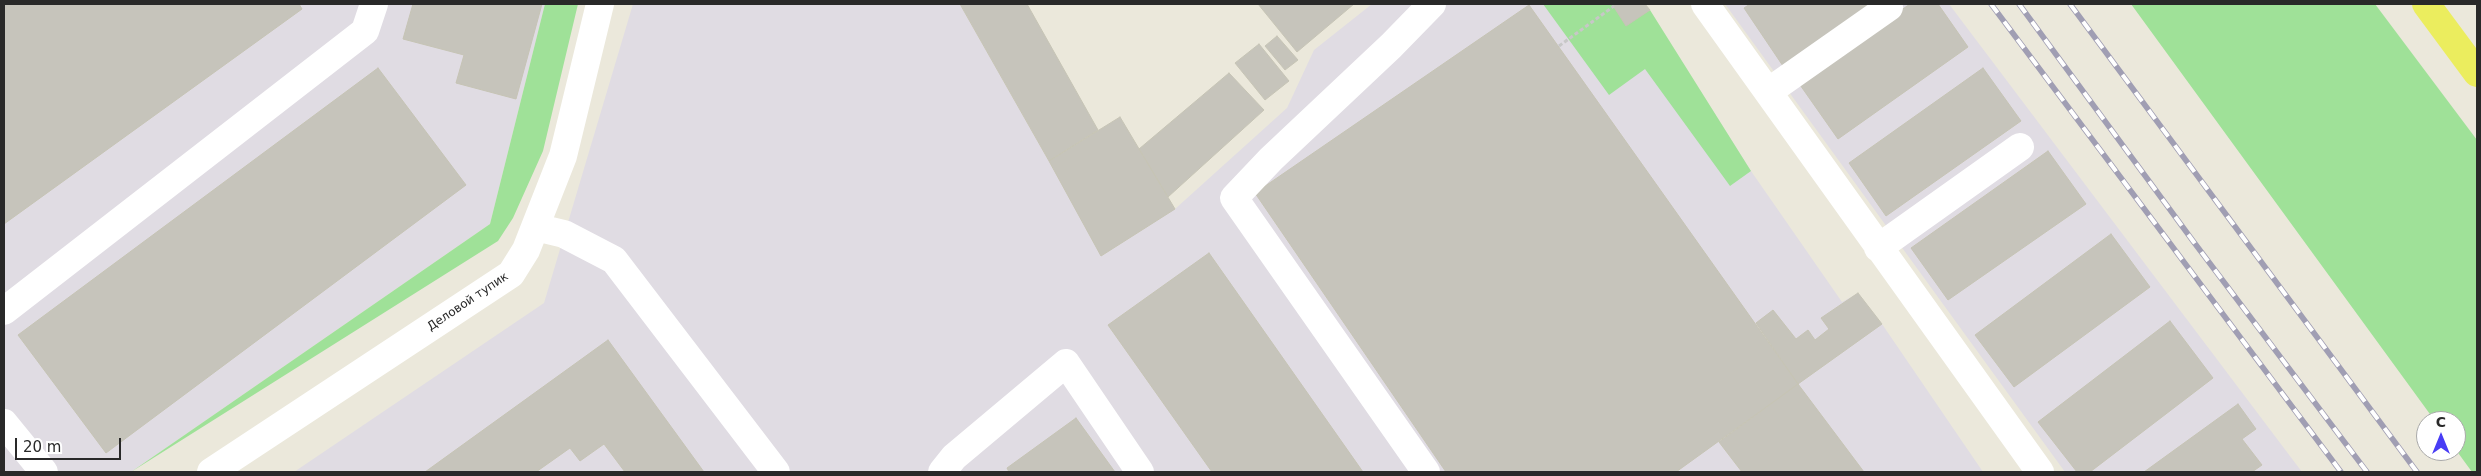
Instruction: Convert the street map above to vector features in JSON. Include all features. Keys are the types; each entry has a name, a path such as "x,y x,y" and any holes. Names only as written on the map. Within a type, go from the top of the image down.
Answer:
{"main road":[{"path":"2426,4 2477,73"}],"street":[{"path":"4,311 365,31 374,4"},
{"name":"Деловой тупик","path":"211,472 511,274 526,250 563,156 600,4"},
{"path":"1426,472 1234,198 1271,159 1391,46 1432,4"},
{"path":"1705,4 2040,472"},
{"path":"1768,92 1889,7"},
{"path":"1878,248 2020,147"},
{"path":"535,227 564,234 614,260 776,472"},
{"path":"942,472 954,457 1066,362 1140,472"},
{"path":"4,423 44,472"}],"path":[{"path":"1559,46 1614,6"}],"shaded area":[{"path":"4,4 545,4 490,224 131,472 4,472"},
{"path":"633,4 960,4 1049,161 1175,209 1287,108 1314,50 1372,4 1645,4 1751,171 1842,302 1858,293 1882,324 1983,472 294,472 544,303"},
{"path":"1725,4 1949,4 2302,472 2065,472"}],"green space":[{"path":"545,4 578,4 543,151 513,218 498,241 131,472 490,224"},
{"path":"1543,4 1612,4 1626,25 1650,10 1751,171 1730,186 1645,69 1609,95"},
{"path":"2131,4 2375,4 2477,140 2477,472 2472,472 2464,461 2466,461 2466,411 2428,411"}],"building":[{"path":"4,4 299,4 302,9 4,224"},
{"path":"413,4 542,4 516,99 456,83 464,55 403,39"},
{"path":"960,4 1027,4 1098,130 1049,161"},
{"path":"1258,4 1354,4 1297,52"},
{"path":"1612,4 1645,4 1650,10 1626,26"},
{"path":"1750,4 1876,4 1783,66 1744,8"},
{"path":"1910,4 1938,4 1968,47 1838,139 1798,82"},
{"path":"1529,5 1798,384 1676,472 1446,472 1255,193"},
{"path":"1277,36 1298,60 1285,70 1265,46"},
{"path":"1259,44 1289,81 1265,100 1235,63"},
{"path":"378,68 466,185 106,453 18,335"},
{"path":"1983,68 2021,121 1886,216 1849,163"},
{"path":"1229,73 1264,110 1168,197 1139,149"},
{"path":"1120,117 1175,209 1101,256 1049,161"},
{"path":"2048,151 2086,204 1948,300 1911,248"},
{"path":"2111,234 2150,287 2014,387 1975,335"},
{"path":"1209,253 1363,472 1212,472 1108,325"},
{"path":"1858,293 1882,324 1798,384 1756,323 1773,310 1796,339 1808,330 1815,340 1829,329 1821,318"},
{"path":"2170,321 2213,378 2090,472 2077,472 2038,422"},
{"path":"608,340 704,472 625,472 604,444 580,461 570,448 536,472 425,472"},
{"path":"1798,384 1864,472 1742,472 1719,442"},
{"path":"2238,404 2256,429 2242,439 2262,465 2252,472 2144,472"},
{"path":"1076,418 1115,472 1009,472 1007,468"}],"railway":[{"path":"1991,4 2341,472"},
{"path":"2019,4 2193,241 2367,472"},
{"path":"2070,4 2417,472"}]}
